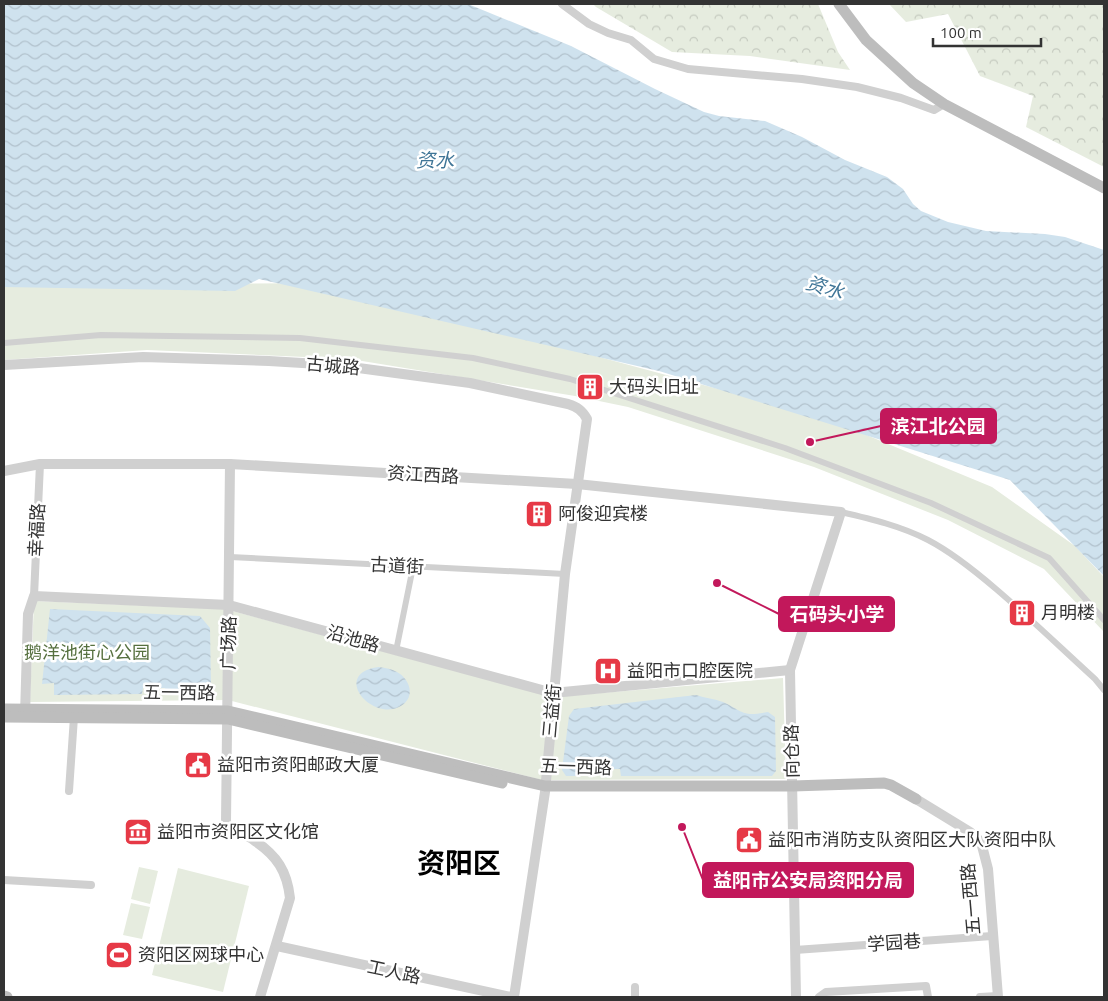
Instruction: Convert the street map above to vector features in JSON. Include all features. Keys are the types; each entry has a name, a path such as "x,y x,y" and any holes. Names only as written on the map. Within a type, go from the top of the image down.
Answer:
{"main road":[{"path":"839,4 866,40 913,83 944,104 1104,188"},
{"name":"五一西路","path":"4,709 26,712 228,715 545,789 793,789 884,783 916,799"},
{"path":"4,717 26,712 74,717 228,715"}],"street":[{"path":"562,4 588,24 631,40 654,59 688,69 802,79 857,87 901,98 934,110 944,104"},
{"path":"4,343 101,334 300,338 473,358 570,379 785,448 931,503 1049,558 1104,620"},
{"name":"古城路","path":"4,365 143,357 269,361 336,365 479,385 568,404 577,407 584,413 587,419 578,484"},
{"name":"资江西路","path":"4,472 40,464 230,464 578,484 841,512"},
{"name":"幸福路","path":"34,596 40,464"},
{"name":"广场路","path":"230,464 227,826 255,841 275,859 284,870 290,898 260,997"},
{"name":"三益街","path":"512,997 545,789 565,574 578,484"},
{"path":"841,512 907,530 963,562 1026,615 1095,679 1104,690"},
{"name":"向仓路","path":"796,997 790,670 841,512"},
{"name":"古道街","path":"230,557 565,574"},
{"path":"396,651 413,567"},
{"path":"26,712 28,614 34,596"},
{"name":"沿池路","path":"34,596 229,605 553,693 790,670"},
{"path":"69,791 74,717"},
{"name":"五一西路","path":"916,799 970,832 981,842 988,869 992,905 992,936 998,996"},
{"path":"4,880 91,885"},
{"name":"学园巷","path":"795,950 992,936"},
{"name":"工人路","path":"276,946 512,997"},
{"path":"819,997 826,992 926,986 928,997"},
{"path":"635,987 635,997"},
{"path":"980,997 998,996"}],"green space":[{"path":"593,4 818,4 838,52 850,70 750,56 672,52"},
{"path":"889,4 1104,4 1104,167 1026,127 1033,96 980,76 948,14 906,22"},
{"path":"323,283 823,417 992,487 1075,546 1104,577 1104,632 1044,569 948,520 814,467 628,407 575,396 350,359 147,350 4,360 4,285"},
{"name":"鹅洋池街心公园","path":"34,601 225,609 553,697 783,678 786,779 542,780 228,700 30,702"},
{"path":"139,867 158,871 150,904 131,899"},
{"path":"178,868 249,886 223,992 152,975"},
{"path":"131,903 150,907 142,939 123,935"}],"water":[{"name":"资水","path":"4,4 468,4 571,46 704,112 719,116 765,121 802,137 845,160 887,177 903,189 913,204 921,211 948,222 986,231 1065,237 1104,250 1104,576 1010,480 659,371 259,279 235,291 4,287"},
{"path":"50,609 200,616 210,628 211,687 205,693 165,693 165,688 143,688 142,694 54,695 54,683 42,684"},
{"path":"379,667 397,672 408,683 410,688 409,698 401,706 390,709 378,708 368,703 361,695 357,686 358,678 365,671"},
{"path":"696,695 723,702 744,713 768,712 775,717 776,771 772,776 621,776 620,769 599,769 598,776 566,776 562,770 569,716 574,709"}],"place":[{"name":"大码头旧址","path":"590,387"},
{"name":"滨江北公园","path":"810,442"},
{"name":"阿俊迎宾楼","path":"539,514"},
{"name":"石码头小学","path":"717,583"},
{"name":"月明楼","path":"1022,613"},
{"name":"益阳市口腔医院","path":"608,671"},
{"name":"益阳市资阳邮政大厦","path":"198,765"},
{"name":"益阳市公安局资阳分局","path":"682,827"},
{"name":"益阳市资阳区文化馆","path":"138,832"},
{"name":"益阳市消防支队资阳区大队资阳中队","path":"749,840"},
{"name":"资阳区网球中心","path":"119,955"}],"district":[{"name":"资阳区","path":"459,863"}]}
